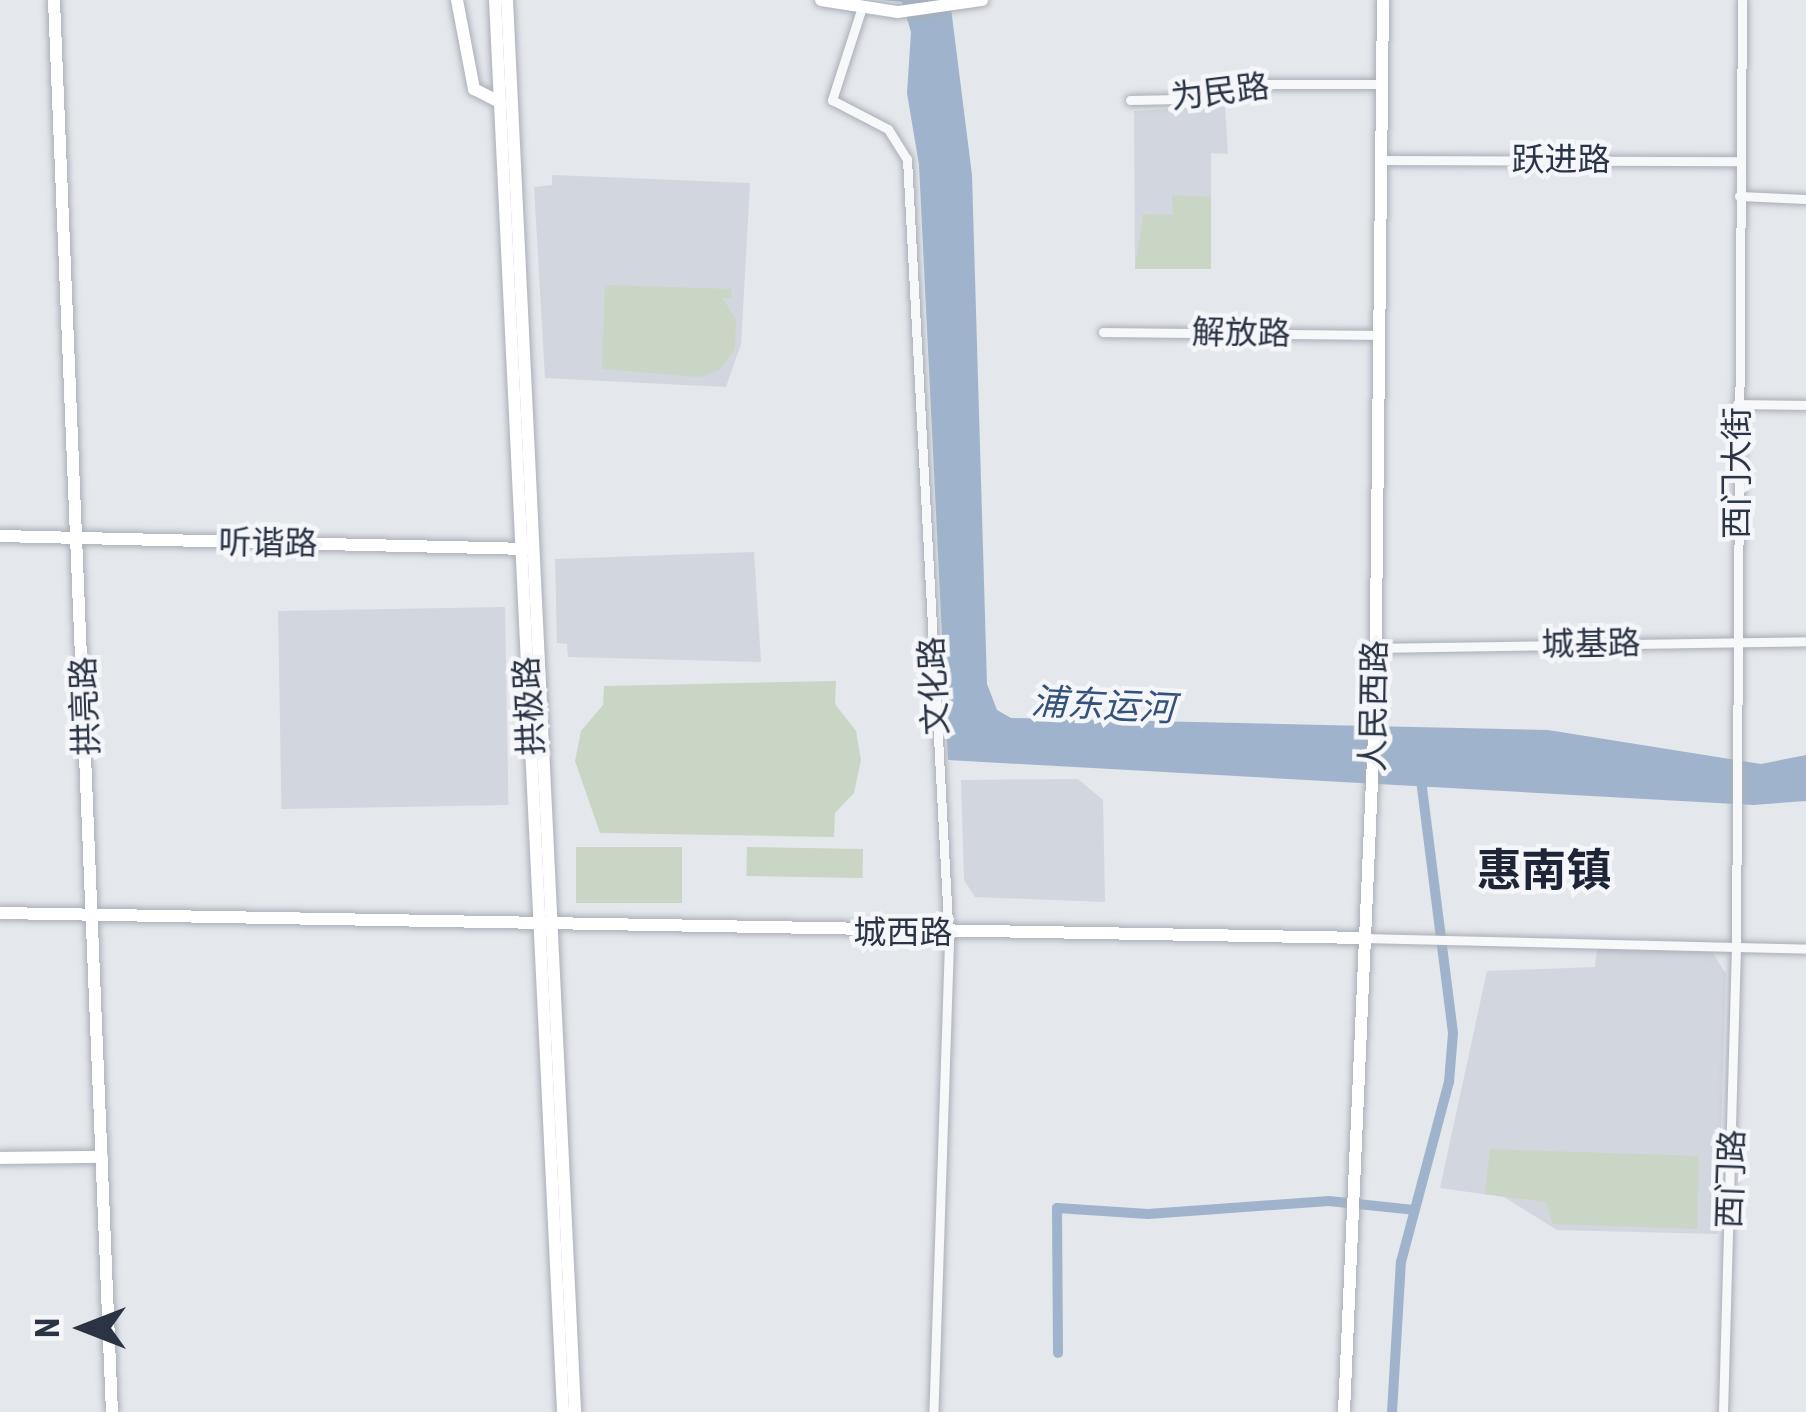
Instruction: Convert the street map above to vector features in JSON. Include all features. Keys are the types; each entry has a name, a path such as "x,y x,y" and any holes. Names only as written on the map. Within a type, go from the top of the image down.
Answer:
{"street":[{"name":"拱亮路","path":"54,0 112,1412"},
{"path":"457,0 471,84 483,99 500,102"},
{"name":"拱极路","path":"495,0 521,549 575,1412"},
{"name":"拱极路","path":"507,0 537,549 563,1412"},
{"path":"821,0 898,12 957,8 982,0"},
{"name":"人民西路","path":"1344,1412 1375,714 1383,0"},
{"name":"西门大街","path":"1736,946 1742,0"},
{"name":"文化路","path":"862,7 832,100 888,129 907,159 948,933 934,1412"},
{"name":"为民路","path":"1130,100 1181,99 1238,84 1382,84"},
{"name":"跃进路","path":"1382,160 1740,161"},
{"path":"1739,196 1806,199"},
{"name":"解放路","path":"1102,332 1379,335"},
{"path":"1737,404 1806,405"},
{"name":"听谐路","path":"0,536 537,549"},
{"name":"城基路","path":"1376,648 1806,641"},
{"name":"城西路","path":"0,914 948,933 1449,935 1806,949"},
{"name":"西门路","path":"1724,1412 1736,946"},
{"path":"0,1158 102,1157"}],"shaded area":[{"path":"1225,106 1228,154 1211,153 1211,269 1135,269 1134,111"},
{"path":"552,175 750,183 741,344 726,387 545,378 534,187 552,185"},
{"path":"754,552 761,662 568,657 567,644 557,643 555,559"},
{"path":"505,607 508,805 281,809 278,611"},
{"path":"1078,779 1103,800 1105,902 975,897 964,880 961,780"},
{"path":"1597,948 1712,952 1726,974 1718,1234 1557,1230 1504,1197 1440,1188 1487,971 1595,967"}],"green space":[{"path":"1172,195 1211,197 1211,269 1135,269 1143,214 1173,215"},
{"path":"605,285 732,289 731,298 722,298 736,319 735,349 720,370 699,377 602,369"},
{"path":"836,681 835,704 856,731 861,760 854,793 835,813 834,837 600,833 575,761 581,731 603,705 604,686"},
{"path":"576,847 682,847 682,903 576,903"},
{"path":"747,847 863,849 862,878 746,876"},
{"path":"1490,1149 1699,1156 1697,1229 1553,1224 1546,1202 1485,1194"}],"water":[{"path":"882,0 950,0 972,175 987,684 997,710 1011,718 1548,730 1761,764 1806,755 1806,801 1753,805 948,760 919,165 907,93 911,32 902,2"}],"waterway":[{"path":"1392,1412 1401,1262 1449,1082 1453,1033 1421,778"},
{"path":"1058,1353 1057,1208 1148,1214 1329,1201 1414,1210"}],"district":[{"name":"惠南镇","path":"1544,871"}],"water label":[{"name":"浦东运河","path":"1103,706"}]}
